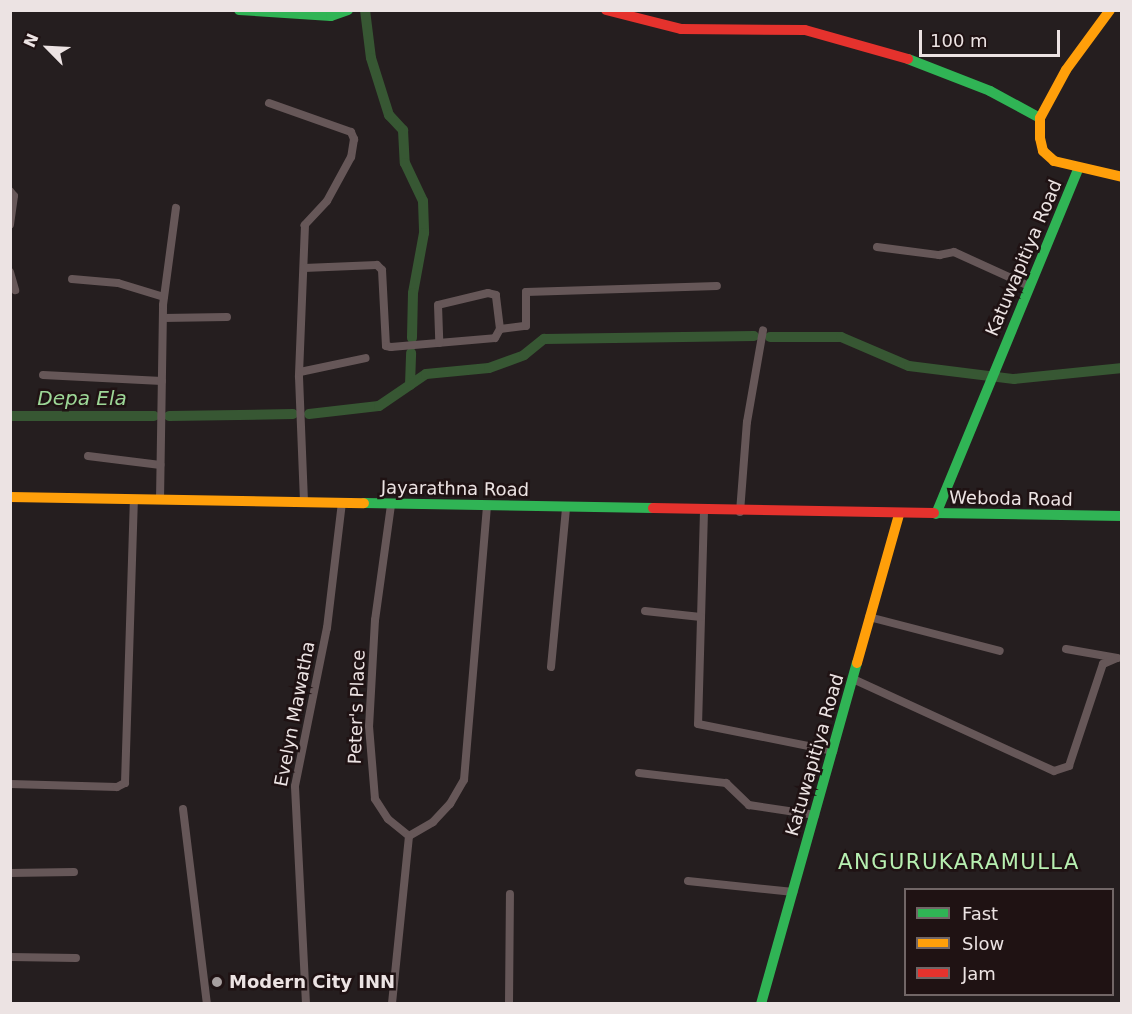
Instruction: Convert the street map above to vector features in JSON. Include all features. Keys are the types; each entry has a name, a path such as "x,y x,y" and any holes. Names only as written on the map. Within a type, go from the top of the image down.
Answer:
{"street":[{"path":"239,10 331,16 347,11"},
{"path":"606,10 681,30 805,30 869,45 990,91 1040,118 1066,70 1110,10"},
{"path":"269,103 351,132 354,139 351,157 327,201 305,225 300,372 304,502"},
{"name":"Katuwapitiya Road","path":"936,514 1078,169 1054,161 1043,152 1040,118"},
{"path":"1078,169 1122,177"},
{"path":"10,191 14,196 10,225"},
{"path":"160,500 164,297 176,208"},
{"path":"877,246 939,255 954,252 1029,286"},
{"path":"304,268 377,265 382,270 386,346 439,343 495,338 500,329 496,295 488,293 438,305 439,343"},
{"path":"10,272 15,290"},
{"path":"72,279 118,283 164,297"},
{"path":"500,329 526,326 526,292 717,286"},
{"path":"163,318 226,317"},
{"path":"740,512 747,422 763,330"},
{"path":"300,372 366,358"},
{"path":"43,375 162,381"},
{"path":"88,456 160,465"},
{"name":"Jayarathna Road","path":"10,497 899,515"},
{"path":"10,784 117,788 125,783 134,499"},
{"name":"Evelyn Mawatha","path":"306,1004 295,786 327,628 342,503"},
{"name":"Peter's Place","path":"391,505 375,620 369,726 371,782 375,799 388,819 409,836"},
{"path":"392,1004 409,836 434,822 450,804 464,780 487,505"},
{"path":"551,667 566,507"},
{"path":"704,511 698,724 833,751"},
{"name":"Katuwapitiya Road","path":"761,1004 899,515"},
{"name":"Weboda Road","path":"899,515 1122,516"},
{"path":"645,611 701,617"},
{"path":"869,617 1000,651"},
{"path":"1066,649 1119,658"},
{"path":"853,679 1054,771 1069,766 1103,664 1119,658"},
{"path":"639,773 726,783 749,805 815,815"},
{"path":"183,809 207,1004"},
{"path":"10,873 74,872"},
{"path":"688,881 793,892"},
{"path":"509,1004 510,894"},
{"path":"10,957 76,958"}],"waterway":[{"path":"365,10 371,58 389,115 403,130 405,163 423,201 424,233 413,293 412,338"},
{"path":"309,414 379,406 426,374 489,368 524,355 544,339 754,336"},
{"path":"770,337 841,337 909,366 1014,379 1122,368"},
{"path":"410,385 411,353"},
{"path":"169,416 293,414"},
{"name":"Depa Ela","path":"10,416 154,416"}],"traffic: fast":[{"path":"239,10 331,16 348,10"},
{"path":"908,59 990,91 1040,118"},
{"path":"936,514 1078,169"},
{"path":"364,503 653,508"},
{"path":"934,513 1122,516"},
{"path":"761,1004 857,663"}],"traffic: slow":[{"path":"1110,10 1066,70 1040,118 1040,138 1043,151 1054,161 1122,177"},
{"path":"10,497 364,503"},
{"path":"857,663 899,515"}],"traffic: jam":[{"path":"606,10 681,29 805,30 908,59"},
{"path":"653,508 934,513"}],"place":[{"name":"Modern City INN","path":"217,982"}],"district":[{"name":"ANGURUKARAMULLA","path":"959,862"}]}
